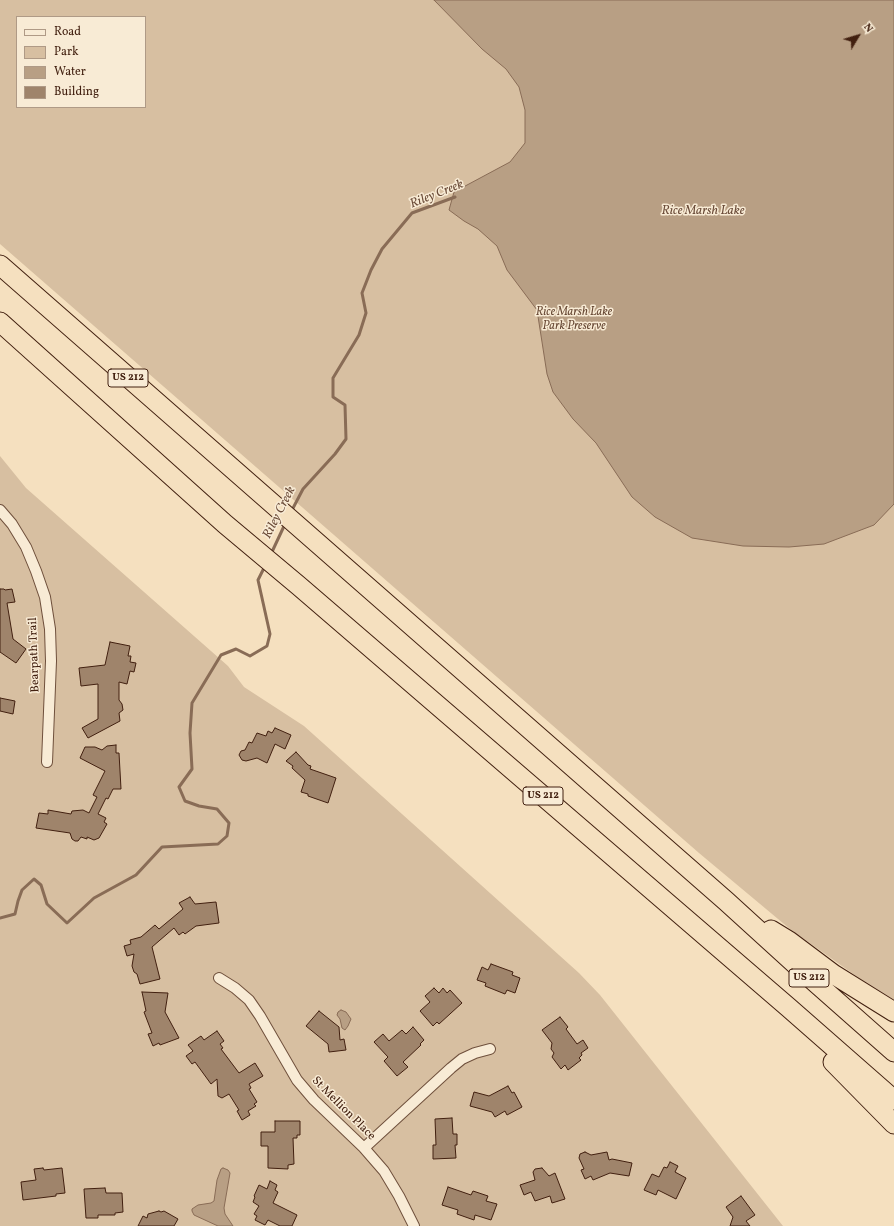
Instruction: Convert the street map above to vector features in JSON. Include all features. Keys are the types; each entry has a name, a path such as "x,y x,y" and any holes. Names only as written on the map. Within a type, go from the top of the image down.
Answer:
{"highway":[{"name":"US 212","path":"0,265 726,901 894,1052"},
{"name":"US 212","path":"0,322 225,524 788,1007 894,1100"},
{"path":"726,901 789,941 833,974 894,1012"},
{"path":"788,1007 810,1038 894,1124"}],"street":[{"name":"Bearpath Trail","path":"0,510 12,524 26,547 45,597 50,629 51,661 47,762"},
{"name":"St Mellion Place","path":"219,978 235,988 249,1000 260,1016 297,1080 314,1100 364,1148 384,1171 400,1196 414,1226"},
{"path":"364,1148 451,1068 475,1053 490,1048"}],"green space":[{"name":"Rice Marsh Lake Park Preserve","path":"0,0 894,0 894,1003 790,929 699,853 0,244"},
{"path":"0,456 26,488 228,666 244,687 304,726 579,973 600,995 783,1226 0,1226"}],"water":[{"name":"Rice Marsh Lake","path":"434,0 894,0 894,504 874,525 824,544 789,547 743,546 692,538 655,517 632,497 596,443 573,419 553,392 547,374 537,310 507,270 497,246 478,229 449,210 454,192 510,162 525,143 525,110 519,87 506,69 482,49"},
{"path":"341,1010 346,1012 351,1019 345,1030 342,1028 340,1019 337,1015"},
{"path":"223,1168 228,1170 230,1173 224,1208 225,1214 233,1226 218,1226 194,1215 192,1211 192,1209 198,1205 211,1203 214,1201 217,1180 221,1169"}],"building":[{"path":"0,589 12,589 15,602 7,603 13,639 26,649 16,663 0,652"},
{"path":"110,642 130,646 128,656 131,656 130,662 136,663 134,672 130,671 127,684 119,682 119,700 122,704 123,710 119,713 120,721 88,738 82,728 98,719 98,684 81,686 79,668 105,665"},
{"path":"0,698 15,701 13,714 0,711"},
{"path":"275,728 291,735 285,749 275,744 267,763 257,758 246,761 242,760 239,755 241,751 245,750 249,742 252,743 257,733 266,736 268,731 272,733"},
{"path":"116,745 116,753 119,753 121,789 113,789 108,799 106,798 98,814 106,818 104,822 107,824 99,838 94,840 87,837 87,839 81,837 78,841 75,841 72,839 70,833 36,828 39,813 48,814 48,810 71,814 72,811 83,810 89,813 97,797 93,795 105,771 80,758 85,747 95,747 102,750 107,746"},
{"path":"296,752 308,765 311,766 310,769 336,778 328,803 301,792 305,780 292,768 293,766 286,761"},
{"path":"190,897 195,904 216,902 219,923 196,926 185,934 183,932 179,935 174,928 152,947 160,979 140,984 137,974 134,972 132,966 134,954 127,956 124,946 131,944 130,940 141,937 155,925 159,929 183,909 179,903"},
{"path":"491,964 513,972 512,975 520,978 515,993 507,990 505,994 485,986 486,983 477,980 482,967 488,970"},
{"path":"434,988 439,993 443,988 447,993 450,990 462,1003 439,1024 437,1022 433,1026 420,1011 430,1002 425,996"},
{"path":"142,992 168,993 165,1012 179,1038 153,1046 148,1034 152,1033 144,1012 146,1011"},
{"path":"319,1011 339,1027 340,1040 344,1039 346,1050 329,1052 328,1044 306,1026"},
{"path":"560,1017 568,1027 566,1029 577,1044 583,1040 588,1048 581,1053 582,1055 579,1058 581,1060 568,1070 565,1065 561,1069 552,1057 554,1053 551,1049 552,1043 542,1030"},
{"path":"413,1027 424,1040 420,1044 421,1045 403,1062 408,1067 397,1076 384,1061 388,1057 374,1042 383,1034 389,1041 402,1030 406,1034"},
{"path":"217,1031 224,1041 220,1044 223,1048 221,1049 239,1073 255,1063 263,1076 249,1084 251,1088 249,1089 257,1102 254,1104 256,1106 248,1111 250,1115 242,1120 237,1111 239,1110 229,1094 222,1098 218,1096 217,1079 211,1084 195,1062 192,1064 186,1056 193,1051 188,1045 201,1036 204,1040"},
{"path":"508,1086 512,1093 514,1092 522,1107 507,1115 505,1111 495,1117 492,1112 470,1106 474,1092 489,1096"},
{"path":"452,1118 453,1134 457,1134 457,1145 455,1145 456,1158 433,1159 433,1145 436,1145 435,1119"},
{"path":"275,1121 300,1121 300,1135 297,1135 297,1138 293,1138 294,1164 288,1165 288,1169 268,1168 268,1146 261,1146 261,1132 275,1132"},
{"path":"585,1152 591,1155 607,1152 609,1160 612,1159 632,1163 629,1176 610,1173 593,1180 591,1176 585,1179 581,1170 584,1169 579,1158 580,1154"},
{"path":"670,1162 678,1166 675,1172 686,1178 676,1199 658,1190 656,1195 644,1190 652,1174 659,1177 664,1167 667,1168"},
{"path":"43,1168 44,1170 62,1168 65,1193 56,1194 56,1196 23,1200 21,1182 36,1180 34,1169"},
{"path":"542,1168 549,1176 555,1173 565,1199 552,1203 550,1196 535,1201 531,1192 524,1195 520,1185 535,1180 533,1172 535,1169"},
{"path":"270,1181 277,1185 275,1190 278,1192 273,1203 297,1215 292,1226 280,1226 268,1220 265,1225 255,1220 257,1216 254,1214 259,1206 253,1202 254,1196 259,1185 267,1189"},
{"path":"448,1187 471,1195 473,1191 488,1196 486,1201 497,1204 491,1220 475,1215 474,1220 457,1214 458,1210 442,1205"},
{"path":"105,1188 106,1193 122,1193 123,1212 115,1213 115,1215 98,1215 98,1218 86,1218 84,1189"},
{"path":"741,1196 755,1215 746,1221 750,1226 730,1226 733,1217 726,1207"},
{"path":"164,1211 178,1219 174,1226 138,1226 143,1216 147,1218 148,1214"}],"waterway":[{"name":"Riley Creek","path":"291,512 303,489 335,454 346,439 345,405 333,397 333,378 359,335 366,313 362,293 371,270 382,249 412,213 455,197"},
{"name":"Riley Creek","path":"271,554 285,524"},
{"name":"Riley Creek","path":"0,918 15,914 22,890 34,879 41,885 47,904 67,923 94,898 136,875 162,847 218,844 227,836 229,823 217,809 199,806 185,801 179,787 192,769 190,733 192,703 221,655 236,649 250,656 267,646 270,634 258,580 265,566"}]}
